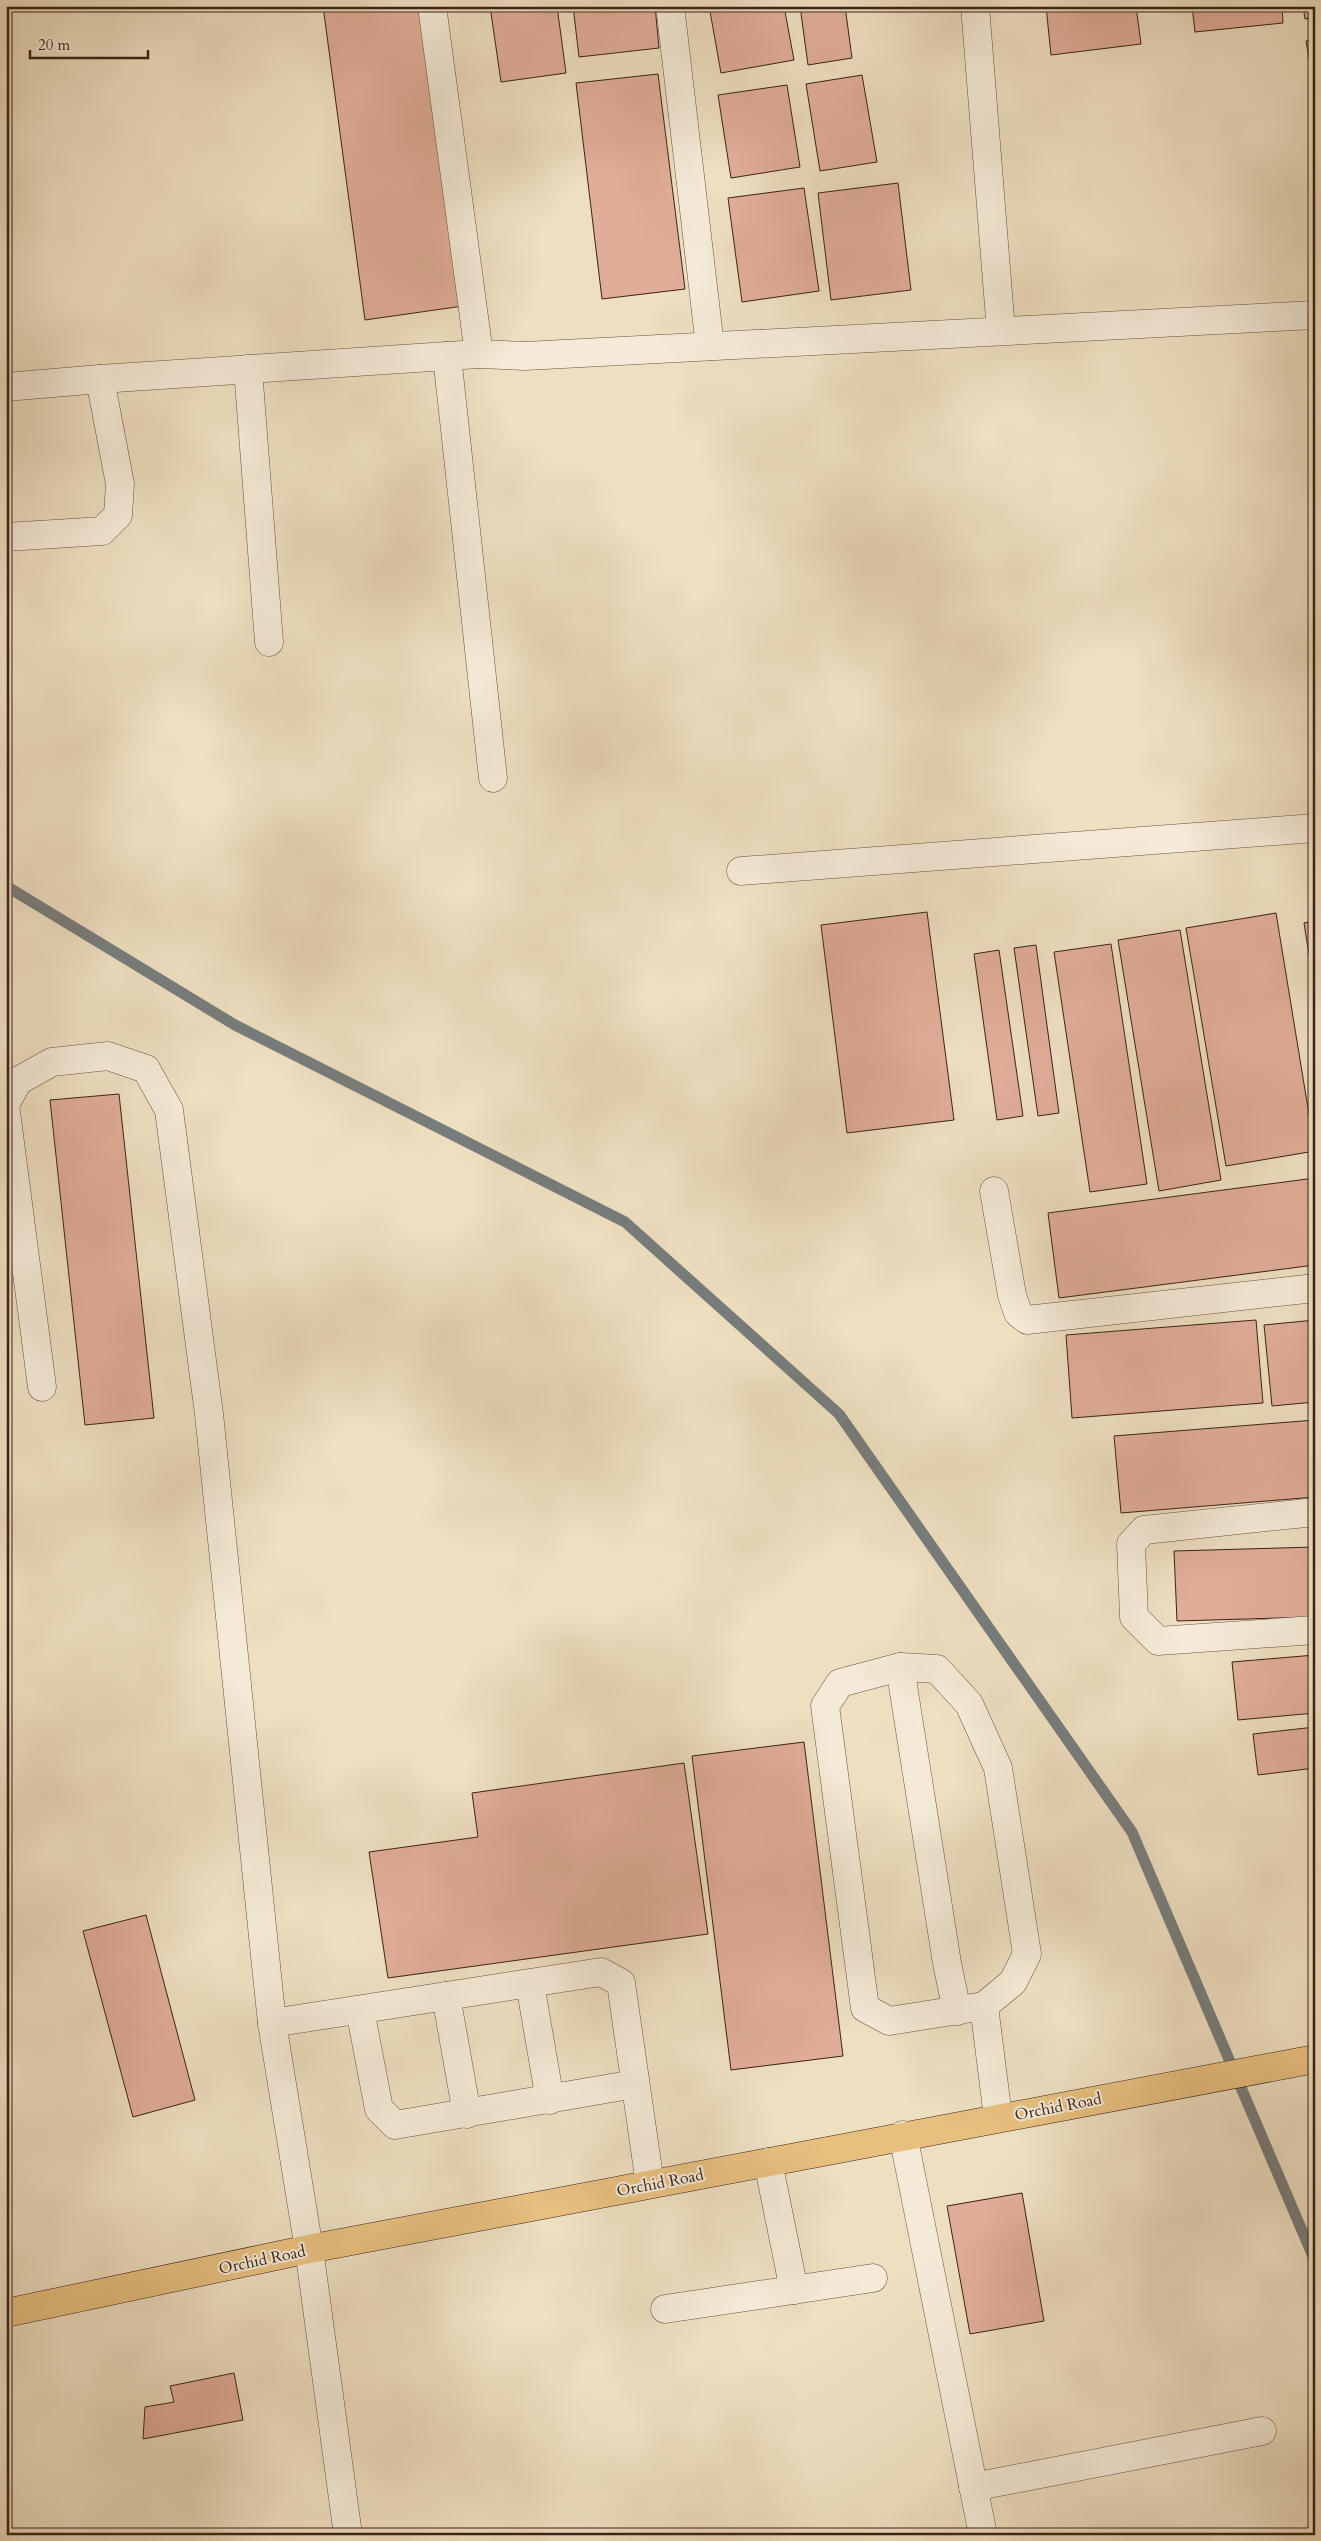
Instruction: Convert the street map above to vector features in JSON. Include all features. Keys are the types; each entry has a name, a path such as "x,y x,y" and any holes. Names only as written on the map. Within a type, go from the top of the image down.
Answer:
{"main road":[{"name":"Orchid Road","path":"6,2313 309,2249 1177,2083 1315,2059"}],"street":[{"path":"432,6 479,354"},
{"path":"670,6 710,346"},
{"path":"976,6 1001,331"},
{"path":"6,387 479,354 525,356 1315,315"},
{"path":"447,356 493,778"},
{"path":"248,369 269,642"},
{"path":"6,537 102,531 118,515 120,484 100,379"},
{"path":"740,871 1315,828"},
{"path":"6,1104 18,1081 52,1062 108,1056 146,1069 169,1110 209,1414 272,2022 309,2249 348,2535"},
{"path":"6,1112 42,1387"},
{"path":"994,1191 1012,1295 1018,1313 1027,1320 1315,1288"},
{"path":"1315,1512 1144,1530 1131,1544 1134,1617 1158,1640 1315,1630"},
{"path":"900,1667 947,1963 957,2011"},
{"path":"900,1667 937,1669 969,1704 998,1768 1027,1954 1013,1982 984,2006 889,2021 866,2008 825,1706 840,1683 900,1667"},
{"path":"272,2022 601,1972 622,1983 650,2184"},
{"path":"530,1984 550,2100"},
{"path":"446,1996 467,2114"},
{"path":"984,2006 998,2117"},
{"path":"360,2010 379,2109 394,2125 636,2084"},
{"path":"903,2135 983,2535"},
{"path":"768,2162 794,2290"},
{"path":"665,2309 873,2278"},
{"path":"973,2487 1262,2431"}],"building":[{"path":"323,6 423,6 463,306 365,320"},
{"path":"490,6 557,6 566,73 501,82"},
{"path":"573,6 655,6 659,48 579,57"},
{"path":"709,6 784,6 794,60 721,73"},
{"path":"800,6 845,6 852,58 808,65"},
{"path":"1046,6 1136,6 1141,44 1051,55"},
{"path":"1192,6 1282,6 1283,23 1195,32"},
{"path":"1303,6 1315,6 1315,17 1305,19"},
{"path":"1315,39 1315,94 1306,41"},
{"path":"658,74 685,289 602,299 576,83"},
{"path":"862,75 877,162 820,171 806,84"},
{"path":"787,85 800,167 731,178 718,95"},
{"path":"898,183 911,290 831,300 818,193"},
{"path":"804,188 819,291 742,302 728,198"},
{"path":"927,912 954,1120 847,1133 821,925"},
{"path":"1276,913 1315,1151 1226,1166 1186,928"},
{"path":"1315,921 1315,993 1304,923"},
{"path":"1180,930 1221,1180 1159,1191 1118,940"},
{"path":"1111,944 1147,1184 1090,1192 1054,952"},
{"path":"1036,945 1059,1113 1038,1116 1014,948"},
{"path":"999,950 1023,1116 997,1120 974,954"},
{"path":"119,1094 154,1418 85,1425 50,1100"},
{"path":"1315,1178 1315,1265 1059,1298 1048,1213"},
{"path":"1256,1320 1263,1403 1072,1418 1066,1335"},
{"path":"1315,1320 1315,1402 1272,1406 1264,1325"},
{"path":"1315,1420 1315,1497 1121,1513 1114,1436"},
{"path":"1315,1547 1315,1617 1177,1621 1174,1551"},
{"path":"1315,1655 1315,1713 1238,1720 1232,1662"},
{"path":"1315,1727 1315,1768 1258,1775 1253,1734"},
{"path":"804,1742 843,2056 731,2070 692,1756"},
{"path":"684,1763 708,1934 388,1978 369,1852 478,1837 472,1793"},
{"path":"146,1915 195,2100 133,2117 83,1931"},
{"path":"1022,2193 1044,2321 970,2334 947,2206"},
{"path":"234,2373 243,2420 143,2439 145,2407 174,2402 170,2386"}],"waterway":[{"path":"6,886 235,1025 625,1222 839,1414 1132,1832 1315,2261"}]}
